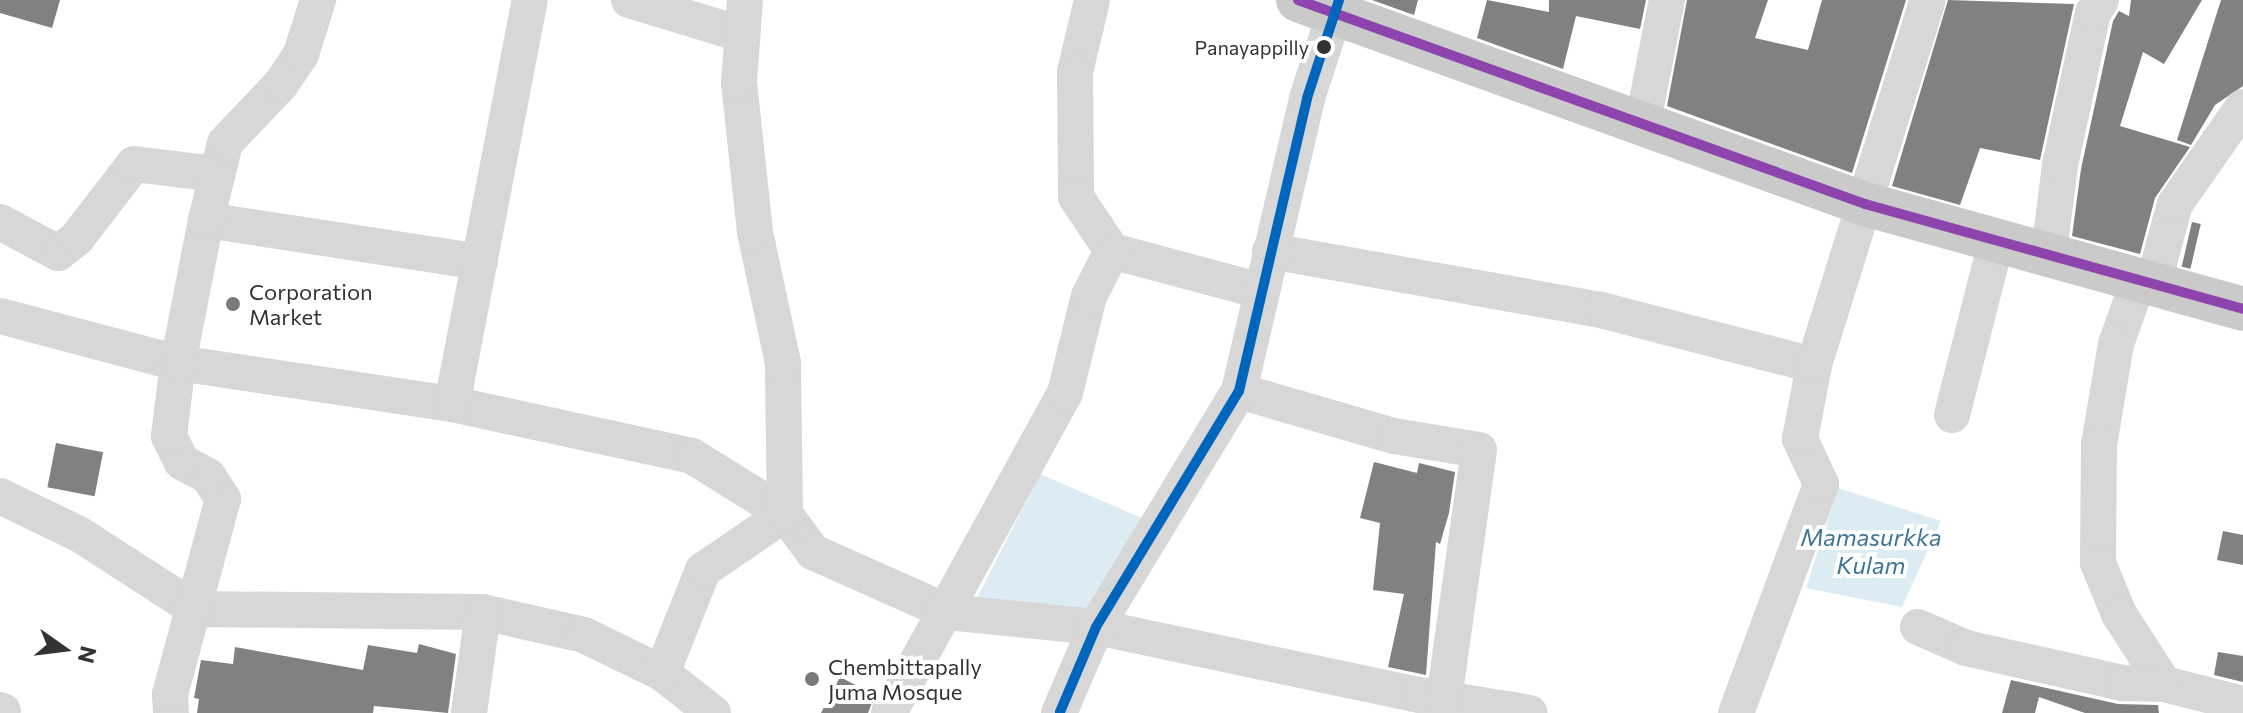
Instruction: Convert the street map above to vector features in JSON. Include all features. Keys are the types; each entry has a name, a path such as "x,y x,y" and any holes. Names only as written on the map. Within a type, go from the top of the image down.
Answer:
{"main road":[{"path":"1325,5 1642,126 1865,204 2049,252 2145,283 2243,309"}],"street":[{"path":"171,713 170,694 223,499 208,476 182,462 169,436 178,363 206,220 225,143 281,84 301,54 318,0"},
{"path":"452,404 530,0"},
{"path":"629,0 743,17 739,83 755,232 783,363 785,514"},
{"path":"1092,0 1075,72 1076,197 1112,251 1261,291"},
{"path":"1642,126 1667,0"},
{"path":"1736,713 1821,484 1800,439 1814,365 1928,0"},
{"path":"2049,252 2060,165 2093,13 2101,0"},
{"path":"1059,713 1096,627 1239,391 1307,98 1325,5"},
{"path":"2164,684 2119,614 2098,563 2099,444 2116,344 2145,283 2175,204 2243,107"},
{"path":"0,222 58,253 77,238 134,164 217,174"},
{"path":"206,220 480,262"},
{"path":"1952,415 1997,239"},
{"path":"889,713 948,612 966,566 1065,393 1089,296 1112,251"},
{"path":"1270,251 1601,310 1814,365"},
{"path":"0,316 178,363 452,404 692,456 785,514 813,552 948,612 1096,627 1427,702 1530,713"},
{"path":"1239,391 1394,436 1479,450 1427,702"},
{"path":"0,496 79,534 195,609 483,612 584,635 662,673 713,713"},
{"path":"662,673 703,570 785,514"},
{"path":"469,713 483,612"},
{"path":"1918,627 1966,648 2123,683 2164,684 2243,704"}],"water":[{"path":"1040,474 1153,523 1094,619 974,604"},
{"name":"Mamasurkka Kulam","path":"1838,488 1941,521 1902,607 1806,588"}],"building":[{"path":"0,0 60,0 52,28 0,13"},
{"path":"1372,0 1418,0 1414,15"},
{"path":"1487,0 1549,12 1549,0 1646,0 1640,29 1576,16 1563,69 1477,38"},
{"path":"1687,0 1768,0 1755,38 1808,50 1822,0 1906,0 1852,173 1667,106"},
{"path":"1948,0 2074,4 2040,160 1980,148 1960,205 1892,186"},
{"path":"2131,0 2202,0 2164,64 2143,52 2120,126 2190,147 2155,198 2140,254 2072,236 2081,169 2113,21 2119,11 2129,16"},
{"path":"2221,0 2243,0 2243,86 2215,105 2191,145 2177,140"},
{"path":"2192,222 2201,224 2190,269 2182,267"},
{"path":"56,443 103,452 95,496 47,487"},
{"path":"1374,462 1417,473 1419,463 1455,472 1449,513 1440,544 1436,542 1426,675 1388,667 1404,594 1373,590 1380,523 1360,518"},
{"path":"2223,531 2243,535 2243,565 2217,560"},
{"path":"419,644 456,654 448,713 374,706 373,713 197,713 199,699 194,698 201,660 233,664 235,647 363,670 368,645 417,653"},
{"path":"2218,652 2243,656 2243,682 2214,675"},
{"path":"840,677 875,695 868,713 821,713"},
{"path":"2011,680 2118,704 2158,705 2159,713 2085,713 2039,697 2035,713 2002,713"}],"transit line":[{"path":"1298,0 1865,204 2243,309"},
{"path":"1060,712 1096,627 1239,391 1307,98 1339,0"}],"place":[{"name":"Panayappilly","path":"1324,47"},
{"name":"Corporation Market","path":"233,304"},
{"name":"Chembittapally Juma Mosque","path":"812,679"}]}
